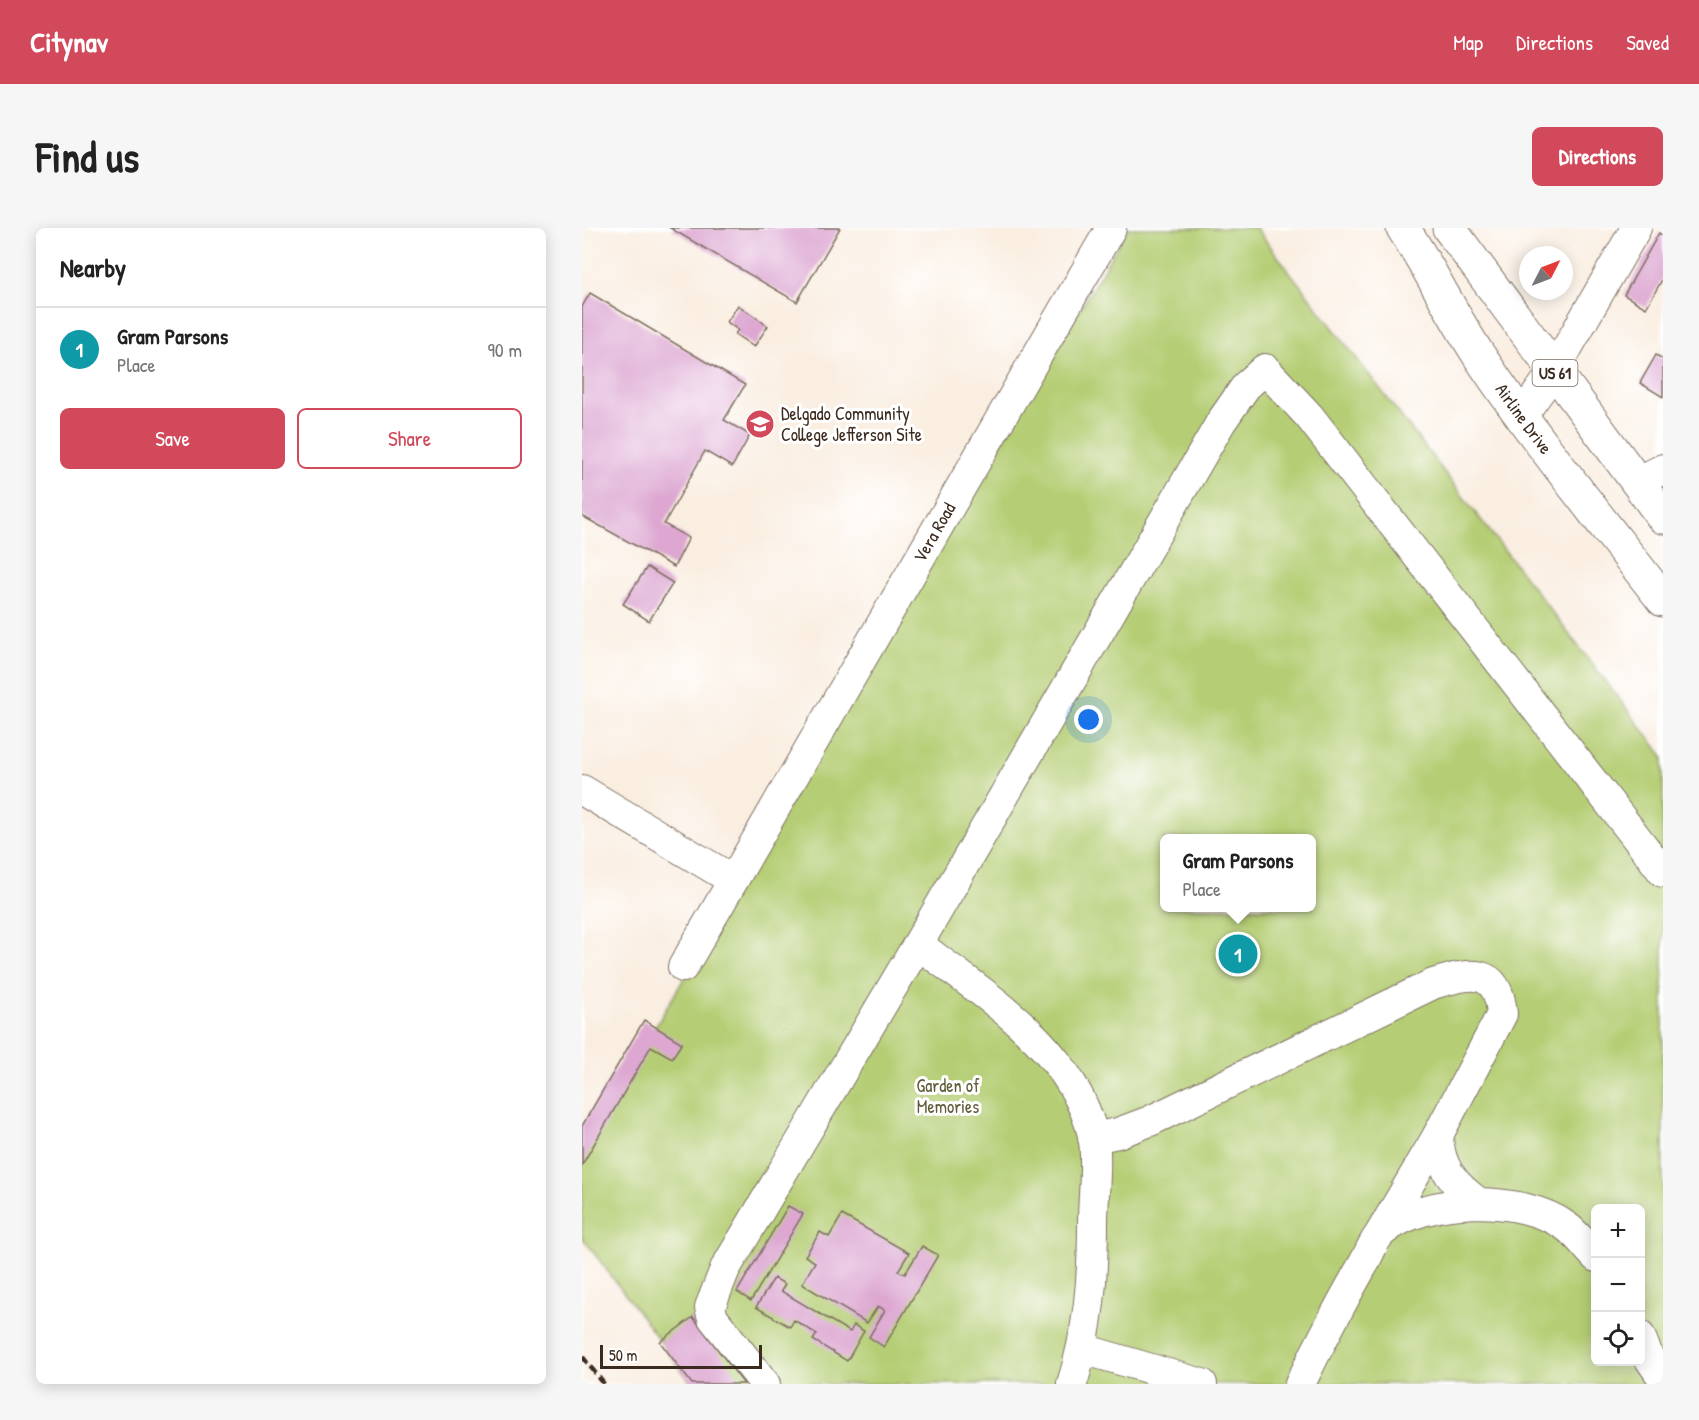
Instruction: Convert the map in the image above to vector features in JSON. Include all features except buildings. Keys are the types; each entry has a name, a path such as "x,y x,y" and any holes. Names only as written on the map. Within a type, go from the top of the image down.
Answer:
{"highway":[{"name":"Airline Drive","path":"1403,228 1432,272 1478,354 1521,417 1663,600"},
{"name":"US 61","path":"1449,228 1554,372 1650,475 1663,517"}],"street":[{"name":"Vera Road","path":"683,967 1111,228"},
{"path":"1521,417 1554,372 1636,228"},
{"path":"765,1384 713,1318 710,1307 725,1269 918,944 1221,422 1246,387 1265,369 1310,416 1663,872"},
{"path":"582,790 733,880"},
{"path":"918,944 1017,1021 1044,1045 1069,1078 1084,1108 1093,1137 1093,1287 1083,1349 1072,1384"},
{"path":"1093,1137 1118,1133 1150,1121 1433,984 1469,974 1490,981 1500,997 1502,1014 1438,1135 1329,1324 1300,1384"},
{"path":"1438,1135 1439,1153 1447,1173 1462,1190 1479,1203"},
{"path":"1381,1232 1413,1215 1439,1206 1479,1203 1516,1206 1567,1227 1591,1252"},
{"path":"1645,1347 1649,1358 1663,1378"},
{"path":"1083,1349 1202,1384"}],"green space":[{"name":"Garden of Memories","path":"1128,228 1256,228 1663,756 1663,1384 692,1384 582,1237 582,1151"}],"railway":[{"path":"582,1356 604,1384"}],"place":[{"name":"Delgado Community College Jefferson Site","path":"760,424"},
{"name":"Gram Parsons","path":"1238,954"}]}
